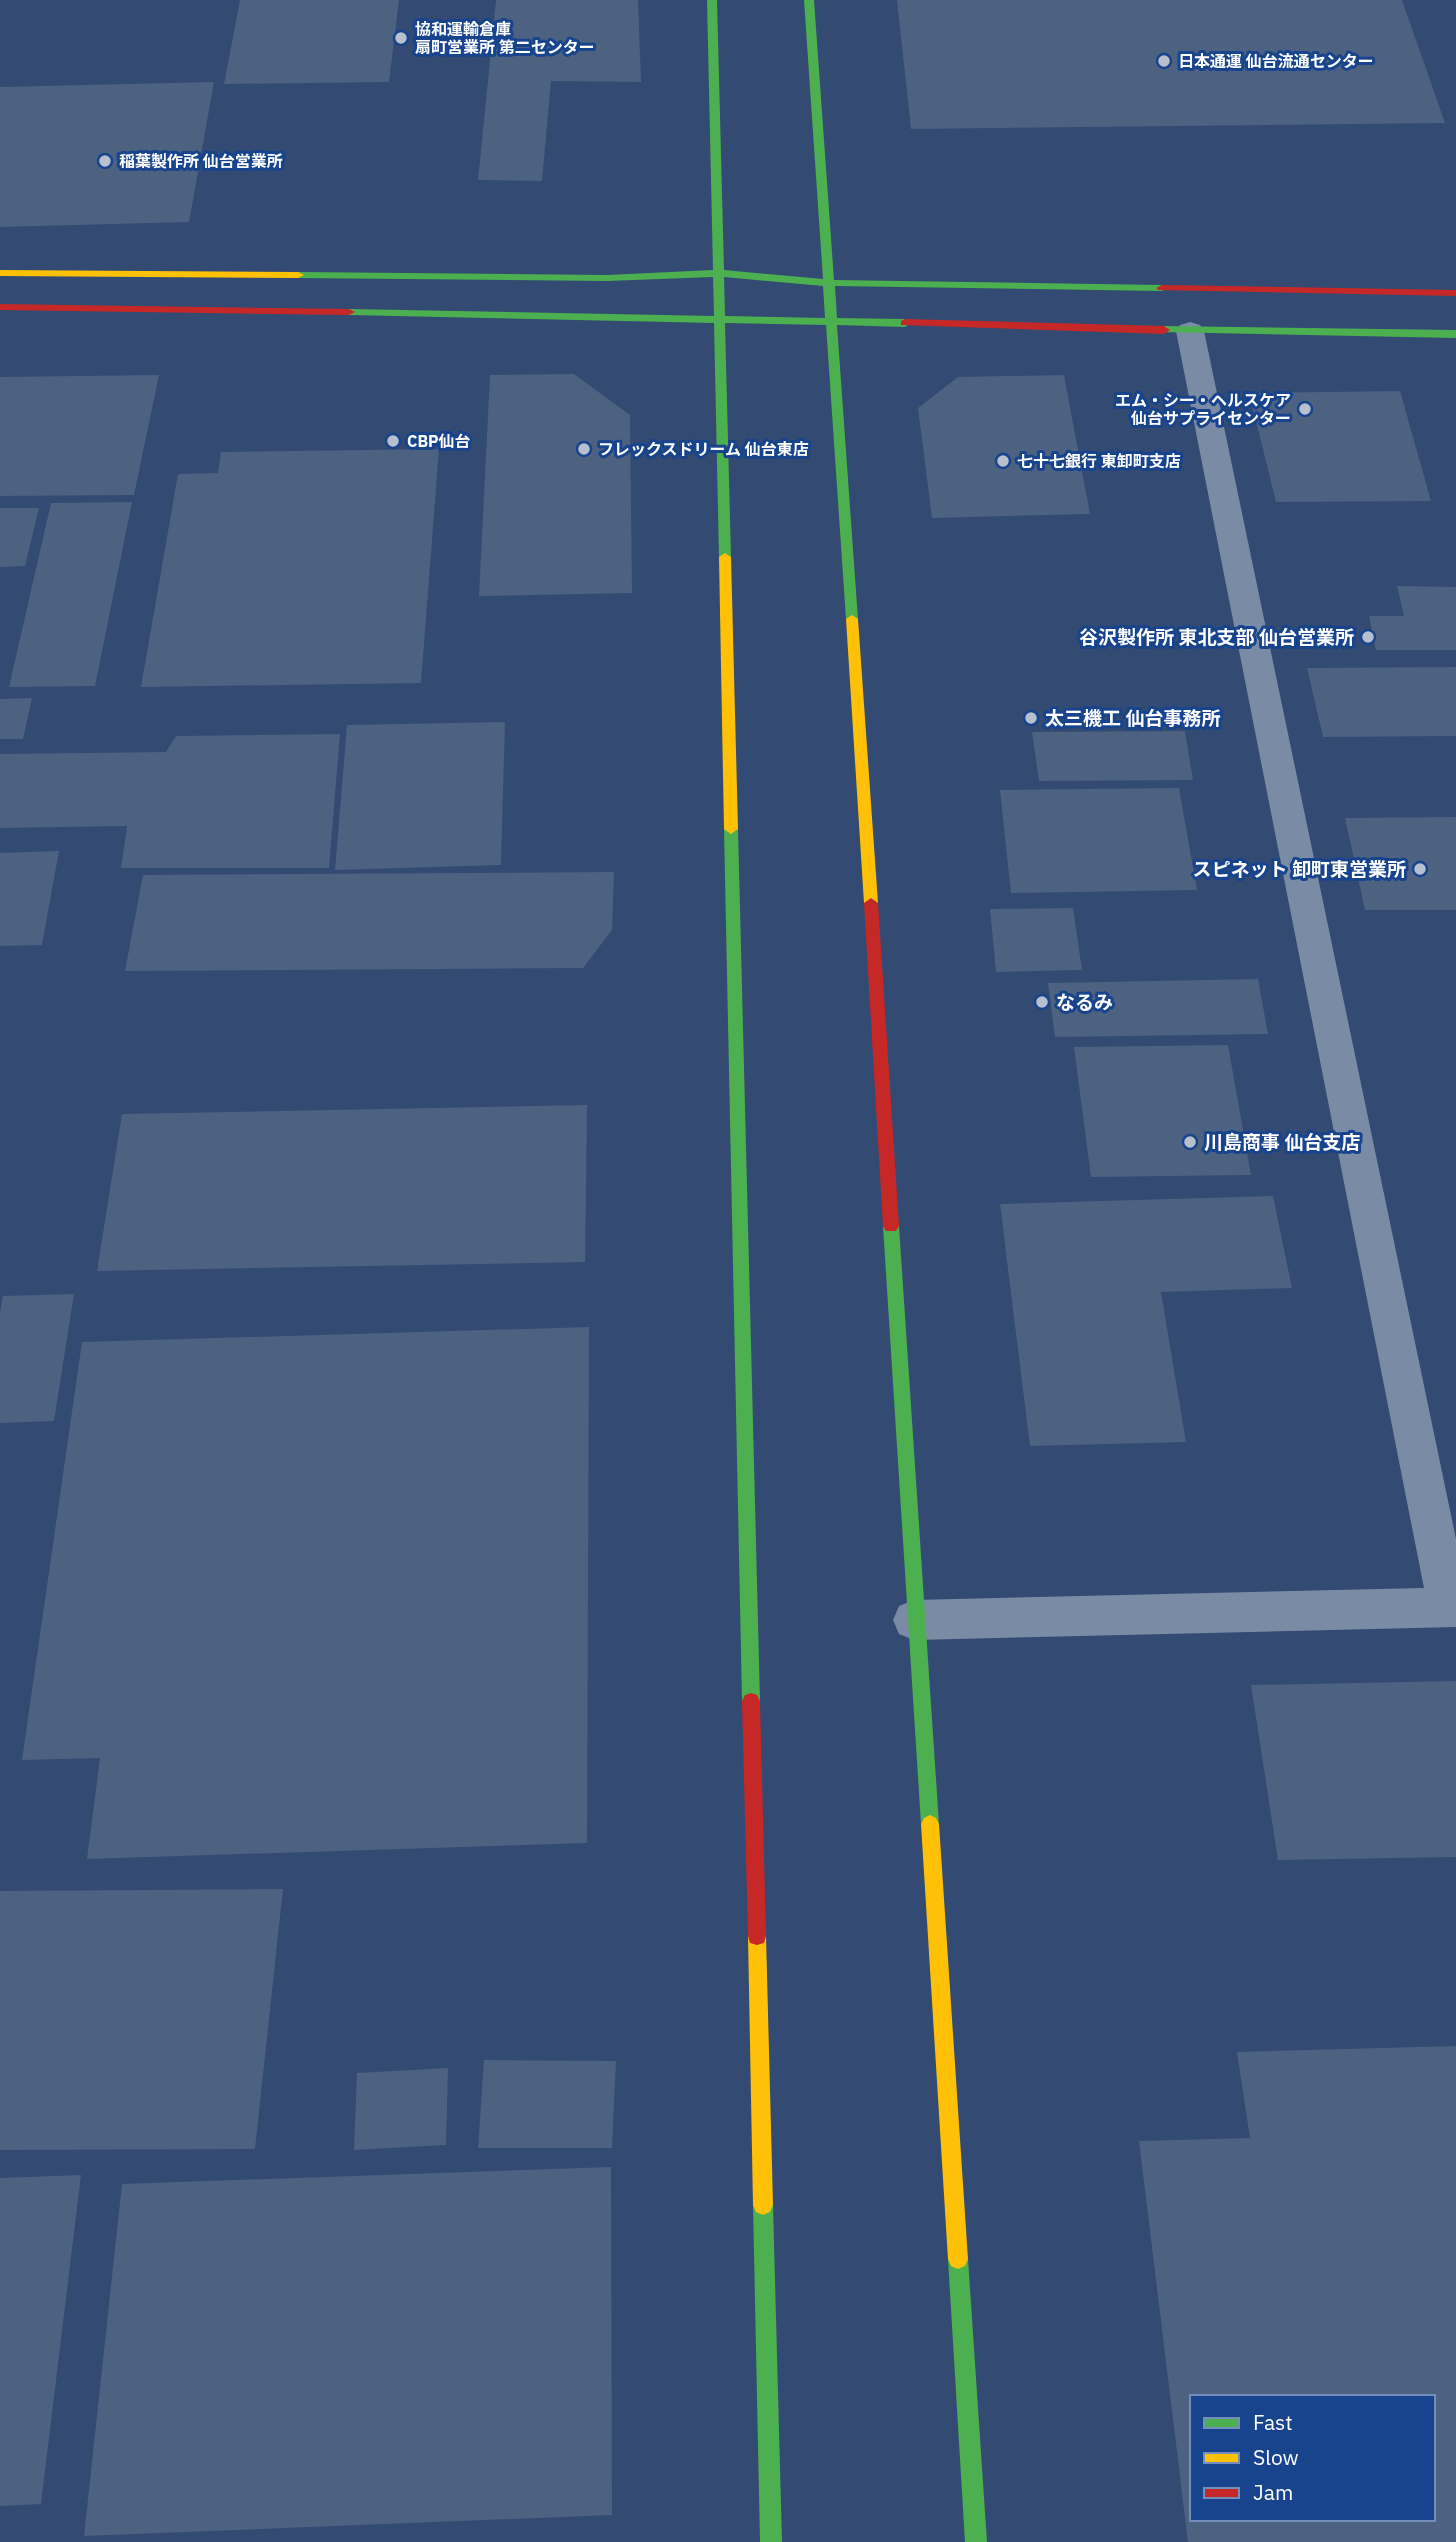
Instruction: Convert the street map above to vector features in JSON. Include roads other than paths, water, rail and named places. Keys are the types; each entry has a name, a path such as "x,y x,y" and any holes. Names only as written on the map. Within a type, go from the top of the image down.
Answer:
{"street":[{"path":"712,0 771,2542"},
{"path":"809,0 833,320 914,1620 976,2542"},
{"path":"0,273 607,278 719,273 829,283 1456,293"},
{"path":"0,307 719,317 1190,331 1456,334"},
{"path":"914,1620 1452,1607 1190,331"}],"place":[{"name":"協和運輸倉庫 扇町営業所 第二センター","path":"401,38"},
{"name":"日本通運 仙台流通センター","path":"1164,61"},
{"name":"稲葉製作所 仙台営業所","path":"105,161"},
{"name":"エム・シー・ヘルスケア 仙台サプライセンター","path":"1305,409"},
{"name":"CBP仙台","path":"393,441"},
{"name":"フレックスドリーム 仙台東店","path":"584,449"},
{"name":"七十七銀行 東卸町支店","path":"1003,461"},
{"name":"谷沢製作所 東北支部 仙台営業所","path":"1368,637"},
{"name":"太三機工 仙台事務所","path":"1031,718"},
{"name":"スピネット 卸町東営業所","path":"1420,869"},
{"name":"なるみ","path":"1042,1002"},
{"name":"川島商事 仙台支店","path":"1190,1142"}]}
